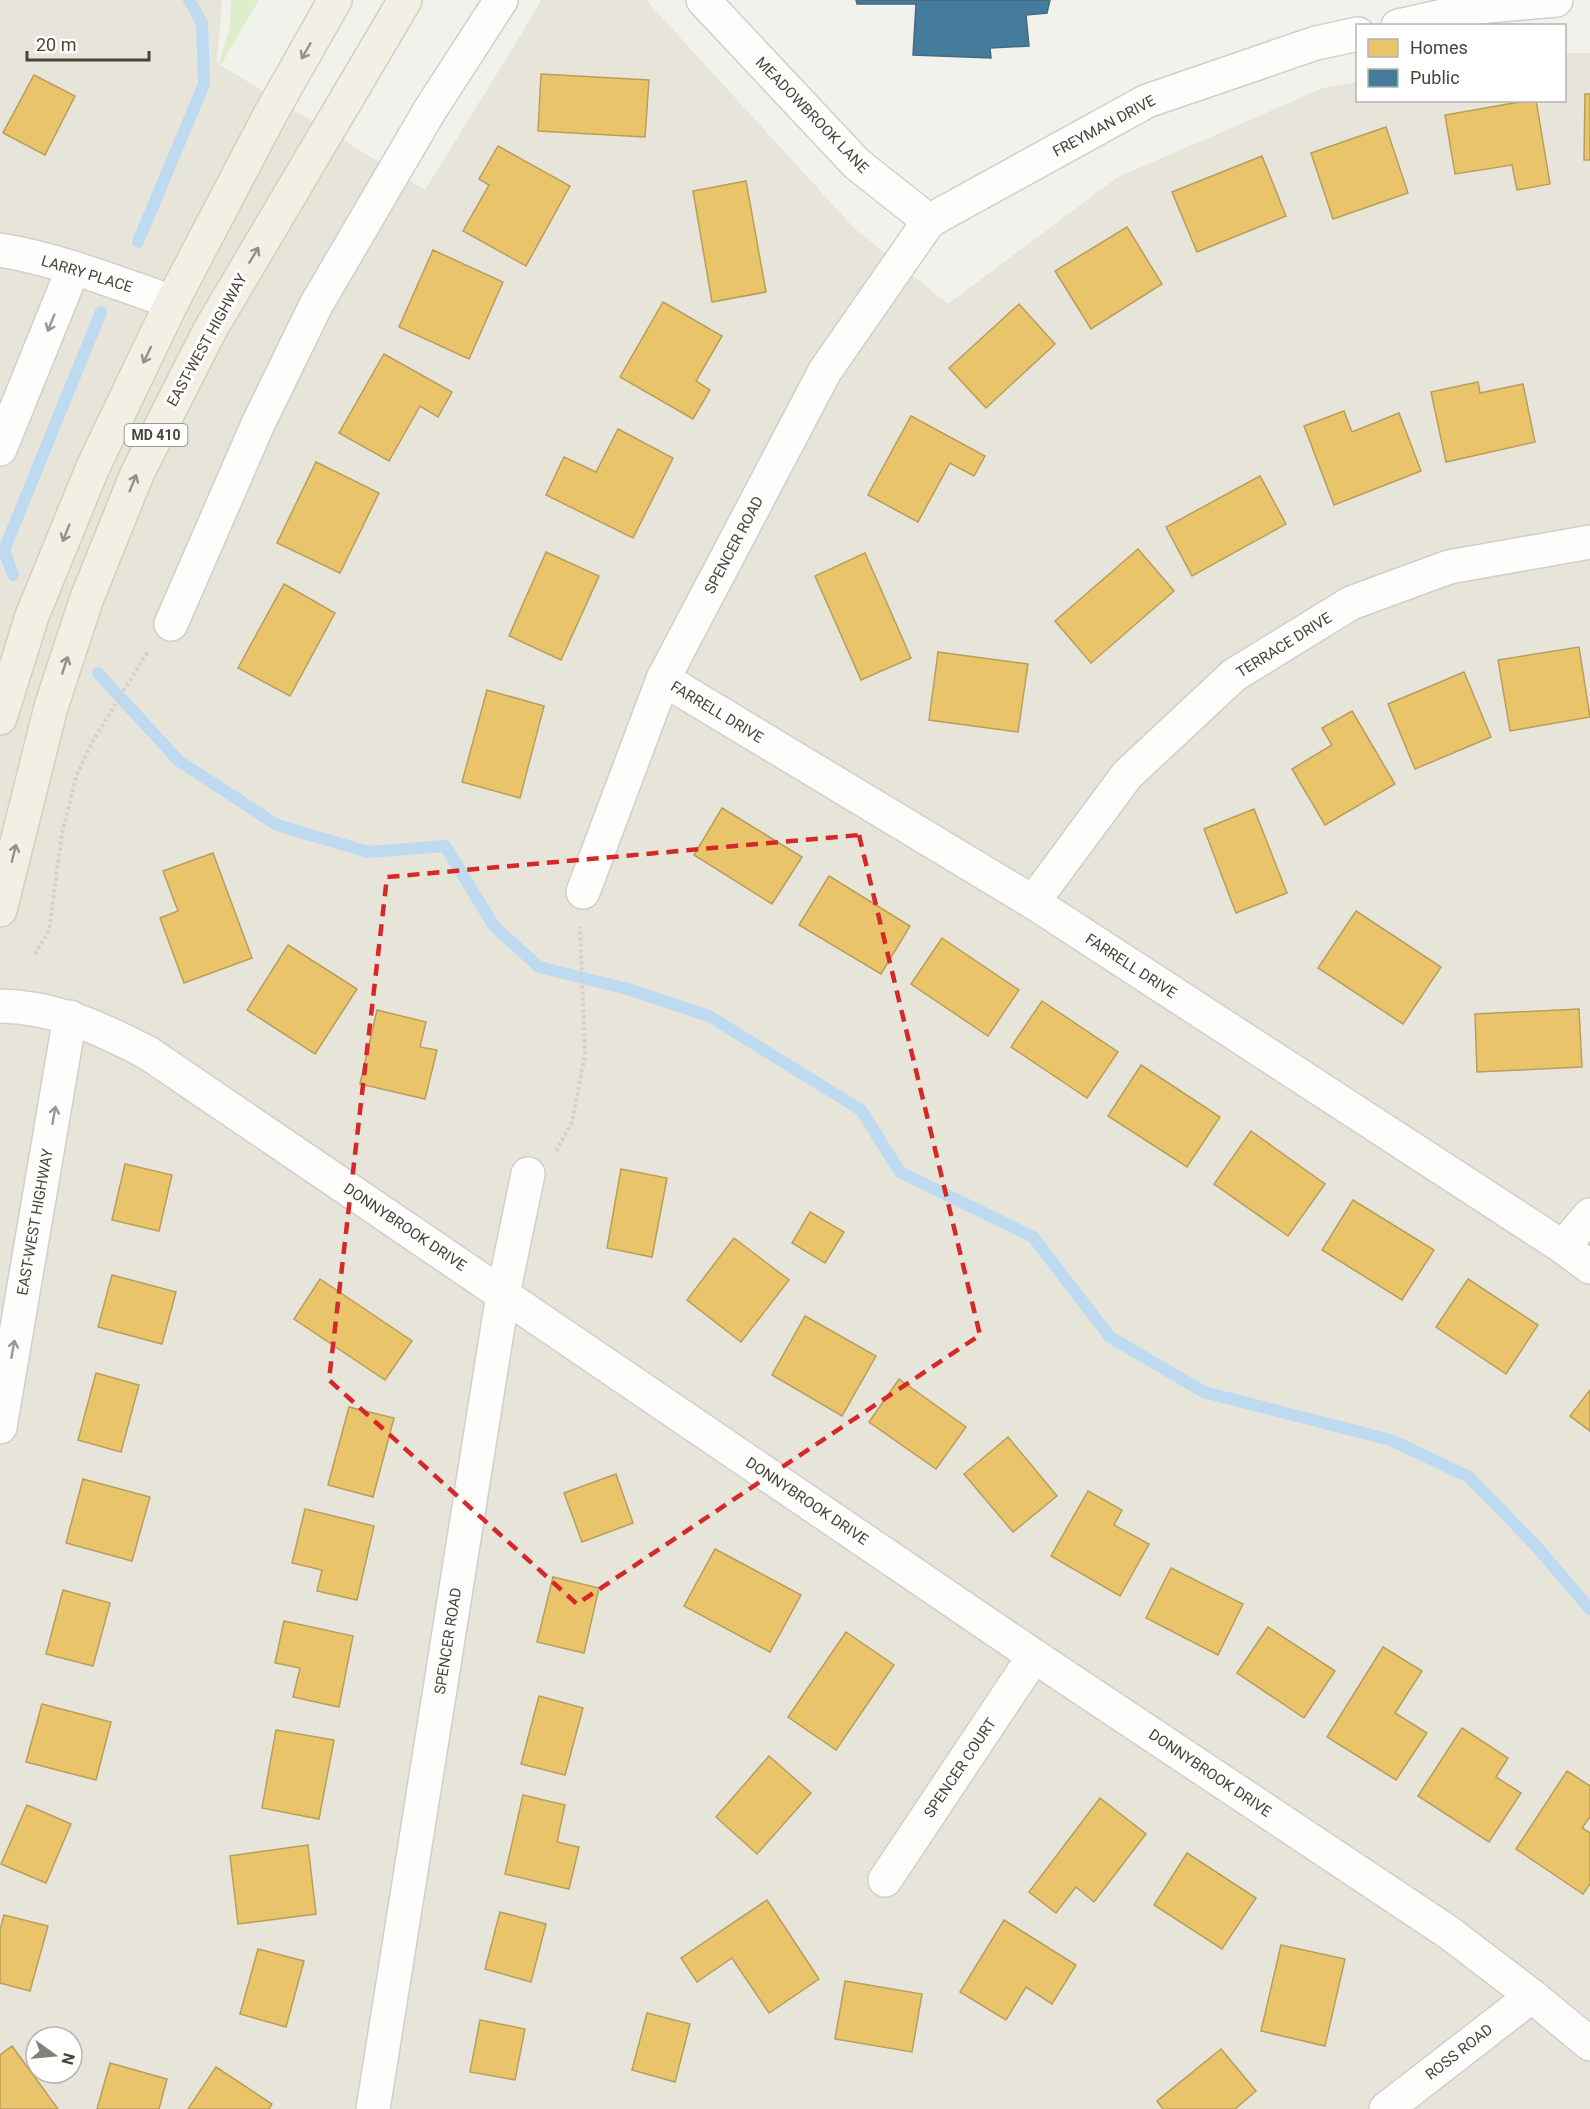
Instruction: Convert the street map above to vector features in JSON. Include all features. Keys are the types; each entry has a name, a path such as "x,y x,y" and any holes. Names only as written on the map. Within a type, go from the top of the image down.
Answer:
{"main road":[{"name":"MD 410","path":"0,718 32,616 93,467 172,302 271,113 335,0"},
{"name":"EAST-WEST HIGHWAY","path":"0,910 51,707 87,598 137,474 210,330 405,0"}],"street":[{"path":"171,624 258,424 316,305 430,110 501,0"},
{"name":"MEADOWBROOK LANE","path":"703,0 857,164 929,221"},
{"path":"1407,24 1488,6 1556,0"},
{"name":"FREYMAN DRIVE","path":"929,221 1147,101 1316,43 1356,34"},
{"name":"SPENCER ROAD","path":"583,892 663,679 825,371 929,221"},
{"name":"LARRY PLACE","path":"0,250 19,253 73,269 172,302"},
{"path":"0,449 73,269"},
{"name":"TERRACE DRIVE","path":"1033,902 1127,775 1234,675 1362,598 1449,567 1590,542"},
{"name":"FARRELL DRIVE","path":"663,679 1033,902 1563,1247 1590,1267"},
{"name":"DONNYBROOK DRIVE","path":"0,1006 46,1010 70,1017 107,1031 148,1053 1034,1656 1448,1932 1590,2044"},
{"name":"EAST-WEST HIGHWAY","path":"0,1427 70,1017"},
{"name":"SPENCER ROAD","path":"373,2109 503,1294 528,1174"},
{"path":"1563,1247 1590,1215"},
{"name":"SPENCER COURT","path":"885,1880 1034,1656"},
{"name":"ROSS ROAD","path":"1386,2109 1532,1996"}],"path":[{"path":"35,954 50,932 62,834 76,777 91,744 142,659"},
{"path":"528,1174 555,1154 572,1122 585,1055 580,929"}],"highlighted area":[{"path":"859,835 980,1335 577,1604 329,1380 387,877"}],"shaded area":[{"path":"0,0 222,0 217,63 425,190 541,0 646,0 854,228 948,304 1118,177 1323,88 1356,82 1356,102 1566,102 1566,53 1590,53 1590,2109 0,2109"}],"green space":[{"path":"231,0 259,0 216,73 230,26"}],"building: Homes":[{"path":"541,74 649,80 645,137 538,131"},
{"path":"34,75 75,96 45,155 3,133"},
{"path":"1585,94 1590,94 1590,160 1584,160"},
{"path":"1520,102 1536,102 1550,184 1517,190 1512,165 1455,174 1445,115"},
{"path":"1386,127 1408,193 1333,219 1311,153"},
{"path":"498,146 570,186 526,266 463,231 489,185 479,179"},
{"path":"1262,156 1286,216 1197,252 1172,192"},
{"path":"746,181 766,292 712,302 693,191"},
{"path":"1127,227 1162,284 1091,329 1055,271"},
{"path":"433,250 503,282 469,359 399,327"},
{"path":"663,302 722,336 696,381 710,390 693,419 620,377"},
{"path":"1019,304 1055,344 986,408 949,368"},
{"path":"384,354 452,392 438,417 420,406 389,461 339,433"},
{"path":"1478,382 1480,393 1523,384 1535,442 1446,462 1431,392"},
{"path":"1344,411 1352,432 1399,413 1421,471 1334,505 1304,426"},
{"path":"911,416 985,456 974,476 950,463 918,522 868,495"},
{"path":"618,429 673,458 633,538 546,495 564,457 596,472"},
{"path":"316,462 379,493 340,573 277,543"},
{"path":"1260,476 1286,524 1192,576 1166,527"},
{"path":"1138,549 1174,591 1091,663 1055,621"},
{"path":"546,552 599,576 561,660 509,636"},
{"path":"865,553 911,658 861,680 815,576"},
{"path":"284,584 335,613 290,696 238,668"},
{"path":"1579,647 1590,717 1510,731 1498,660"},
{"path":"938,652 1028,664 1018,732 929,720"},
{"path":"1464,672 1491,737 1415,769 1388,704"},
{"path":"487,690 544,706 520,798 462,782"},
{"path":"1352,711 1395,784 1325,825 1292,769 1332,745 1322,728"},
{"path":"722,808 802,857 772,904 694,855"},
{"path":"1254,809 1287,893 1236,913 1204,829"},
{"path":"213,853 252,958 184,983 160,918 178,911 163,871"},
{"path":"829,876 910,926 881,974 799,925"},
{"path":"1356,911 1441,967 1403,1024 1318,968"},
{"path":"942,938 1019,990 988,1036 911,984"},
{"path":"288,945 357,989 315,1054 247,1010"},
{"path":"1042,1001 1118,1052 1087,1098 1011,1047"},
{"path":"1579,1009 1582,1067 1477,1072 1475,1014"},
{"path":"377,1010 426,1022 420,1047 437,1050 425,1099 360,1084"},
{"path":"1141,1065 1220,1117 1187,1167 1108,1116"},
{"path":"1251,1131 1325,1184 1288,1236 1214,1184"},
{"path":"125,1164 172,1175 159,1231 112,1220"},
{"path":"621,1169 667,1178 652,1257 607,1248"},
{"path":"1353,1200 1434,1250 1402,1300 1322,1250"},
{"path":"810,1212 844,1232 825,1263 792,1243"},
{"path":"734,1238 789,1280 741,1342 687,1300"},
{"path":"112,1275 176,1292 162,1344 98,1327"},
{"path":"320,1279 412,1341 385,1380 294,1319"},
{"path":"1468,1279 1538,1325 1506,1374 1436,1327"},
{"path":"805,1316 876,1356 842,1416 772,1375"},
{"path":"96,1373 139,1385 121,1452 78,1440"},
{"path":"899,1379 966,1427 936,1469 869,1422"},
{"path":"1590,1390 1590,1431 1570,1416"},
{"path":"349,1407 394,1418 373,1497 328,1485"},
{"path":"1008,1437 1057,1496 1013,1532 964,1474"},
{"path":"616,1474 633,1523 582,1542 564,1493"},
{"path":"83,1479 150,1497 132,1561 66,1543"},
{"path":"1088,1491 1122,1510 1114,1525 1149,1544 1120,1596 1051,1556"},
{"path":"305,1509 374,1526 357,1600 317,1591 322,1570 292,1563"},
{"path":"715,1549 801,1595 770,1652 684,1606"},
{"path":"1171,1568 1243,1604 1218,1655 1146,1618"},
{"path":"553,1577 599,1588 584,1653 537,1642"},
{"path":"63,1590 110,1603 93,1666 46,1654"},
{"path":"284,1621 353,1636 339,1707 293,1697 300,1668 275,1663"},
{"path":"1268,1627 1335,1671 1304,1718 1237,1673"},
{"path":"846,1632 894,1665 836,1750 788,1717"},
{"path":"1383,1647 1422,1671 1395,1713 1427,1733 1396,1780 1327,1737"},
{"path":"539,1696 583,1708 565,1775 521,1764"},
{"path":"42,1704 111,1722 96,1780 26,1762"},
{"path":"1462,1728 1508,1758 1496,1777 1521,1793 1489,1842 1418,1796"},
{"path":"276,1730 334,1740 319,1819 262,1808"},
{"path":"769,1756 811,1793 757,1854 716,1817"},
{"path":"1567,1771 1590,1786 1590,1817 1582,1828 1590,1833 1590,1884 1583,1894 1516,1849"},
{"path":"523,1795 565,1805 557,1842 579,1847 569,1889 505,1874"},
{"path":"1100,1798 1146,1834 1094,1902 1076,1887 1056,1913 1029,1892"},
{"path":"27,1805 71,1824 46,1883 1,1864"},
{"path":"308,1845 316,1914 238,1924 230,1856"},
{"path":"1187,1853 1256,1898 1222,1949 1154,1905"},
{"path":"767,1900 819,1979 769,2013 732,1958 697,1982 681,1958"},
{"path":"500,1912 546,1924 531,1982 485,1969"},
{"path":"4,1915 48,1926 30,1991 0,1983 0,1930"},
{"path":"1004,1920 1076,1965 1052,2004 1026,1987 1006,2020 960,1992"},
{"path":"1281,1945 1345,1959 1325,2046 1261,2031"},
{"path":"258,1949 304,1961 286,2027 240,2014"},
{"path":"845,1981 922,1994 912,2052 835,2039"},
{"path":"647,2013 690,2024 675,2082 632,2070"},
{"path":"480,2020 525,2029 515,2080 470,2072"},
{"path":"12,2046 24,2062 24,2085 40,2085 58,2109 0,2109 0,2055"},
{"path":"1221,2049 1256,2091 1235,2109 1163,2109 1157,2101"},
{"path":"110,2063 167,2079 159,2109 97,2109"},
{"path":"216,2067 272,2104 269,2109 188,2109"}],"building: Public":[{"path":"856,0 1050,0 1047,13 1026,15 1029,46 990,48 991,58 913,55 916,4 857,4"}],"waterway":[{"path":"138,242 204,84 202,23 189,0"},
{"path":"13,575 4,550 101,312"},
{"path":"98,673 179,761 277,825 368,852 445,846 494,926 539,967 628,989 709,1016 861,1110 900,1172 1033,1237 1110,1337 1204,1392 1391,1440 1469,1477 1536,1546 1590,1609"}]}
